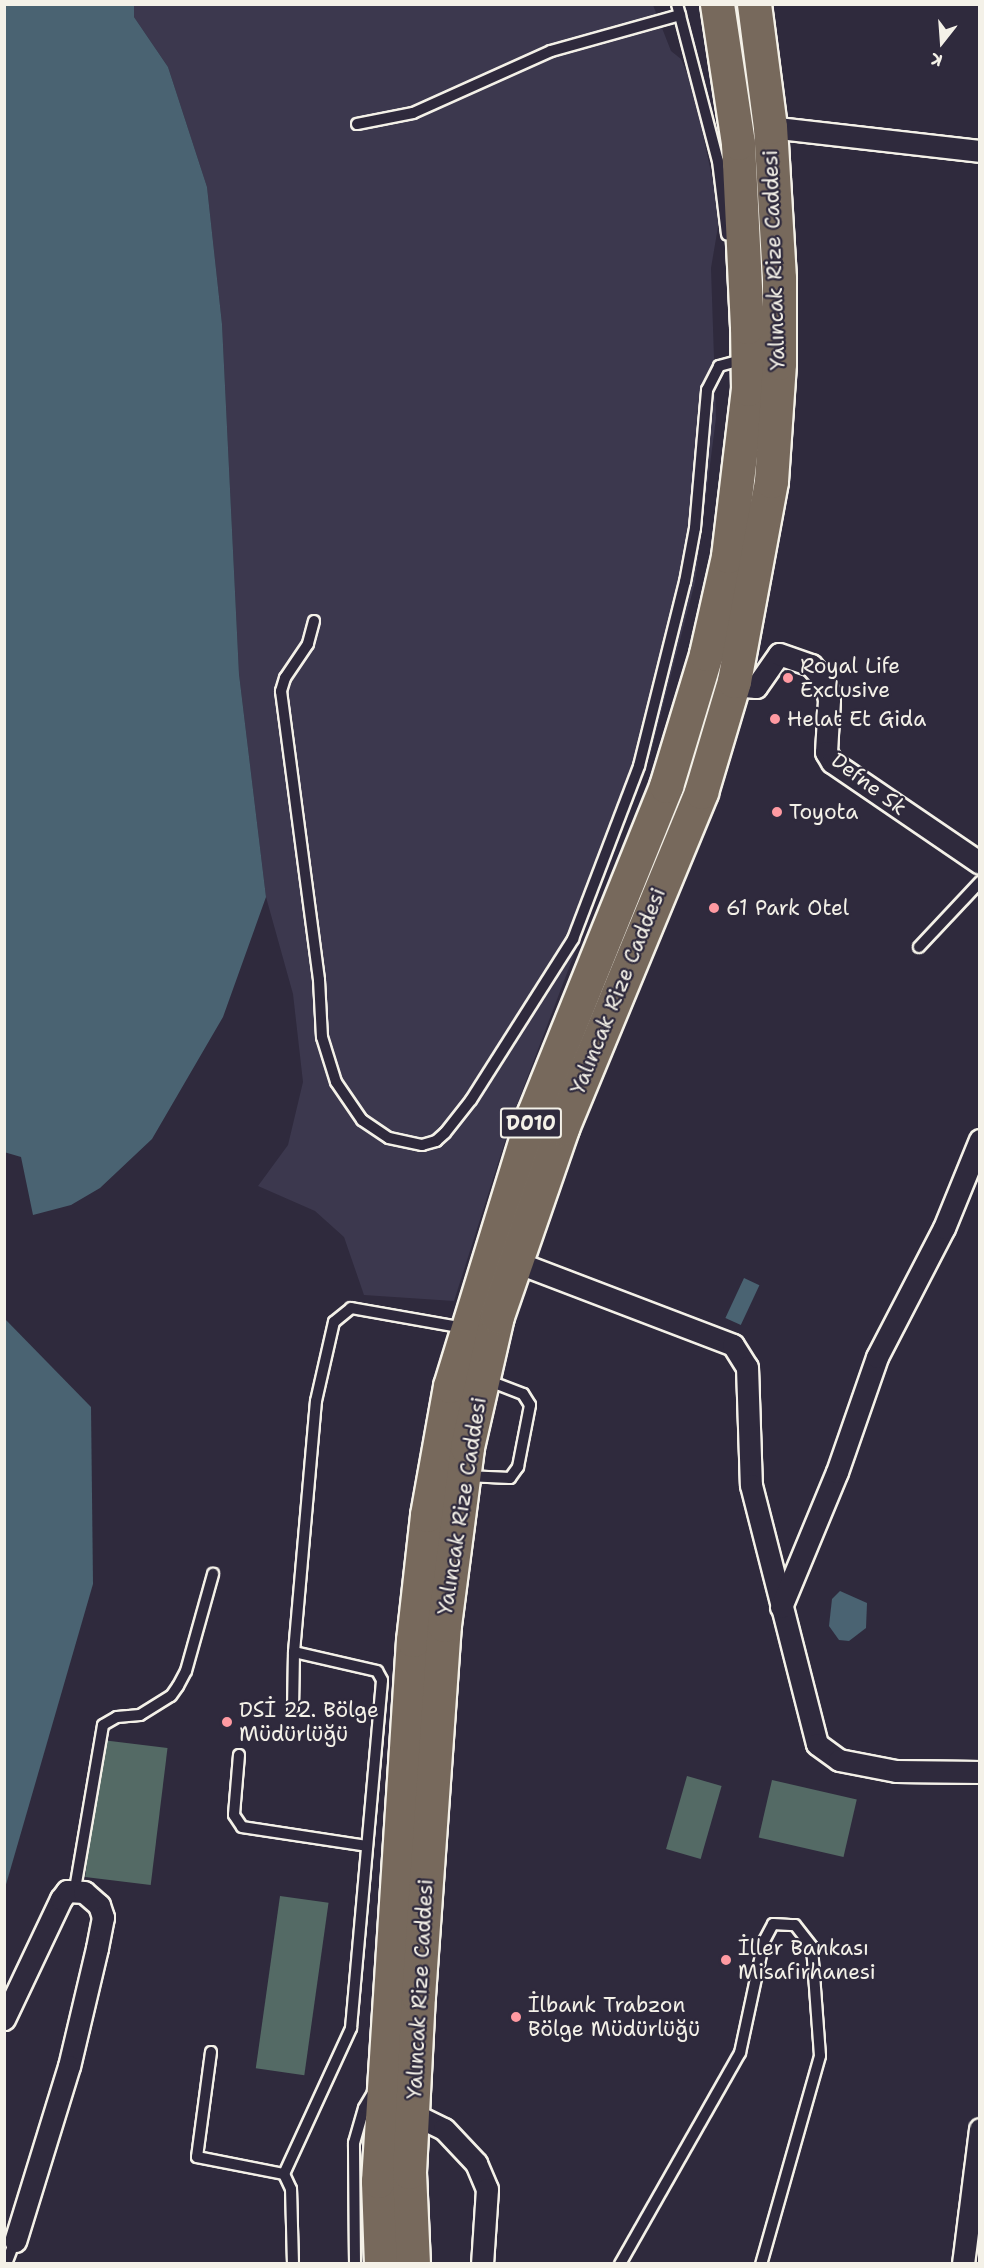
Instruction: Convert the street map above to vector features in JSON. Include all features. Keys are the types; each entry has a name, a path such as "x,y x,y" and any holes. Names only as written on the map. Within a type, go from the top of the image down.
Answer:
{"highway":[{"name":"Yalıncak Rize Caddesi","path":"381,2264 378,2181 414,1629 438,1448 465,1328 534,1113 666,786 688,717 728,556 747,400 747,359 738,143 717,4"},
{"name":"Yalıncak Rize Caddesi","path":"413,2264 409,2172 444,1625 463,1476 497,1316 562,1128 701,792 732,685 771,481 778,375 779,278 770,128 754,4"}],"street":[{"path":"770,128 980,151"},
{"name":"Defne Sk","path":"732,685 756,687 778,654 811,665 825,681 829,700 826,752 832,762 980,863"},
{"path":"781,1607 837,1472 878,1357 944,1228 980,1140"},
{"path":"516,1262 733,1345 747,1367 751,1485 807,1719 816,1744 839,1760 896,1771 980,1772"},
{"path":"4,2019 61,1899 75,1889 94,1900 103,1917 69,2066 15,2241"},
{"path":"413,2114 444,2129 476,2163 487,2189 482,2264"},
{"path":"963,2264 980,2129"}],"lane":[{"path":"357,124 413,113 551,51 679,10 718,161 728,243"},
{"name":"Yalıncak Rize Caddesi","path":"733,312 747,359"},
{"path":"314,621 308,644 285,678 281,691 319,980 322,1036 336,1082 362,1120 389,1138 422,1145 436,1141 446,1133 471,1100 578,929 639,766 685,582 695,528 707,390 719,366 747,359"},
{"path":"919,947 980,882"},
{"path":"293,1709 294,1652 316,1401 334,1322 342,1312 351,1308 465,1328"},
{"path":"463,1476 510,1478 518,1467 530,1405 523,1395 483,1379"},
{"path":"75,1889 102,1725 117,1717 140,1715 174,1691 186,1671 213,1574"},
{"path":"293,2264 291,2189 284,2174 351,2028 381,1676 377,1671 294,1652"},
{"path":"239,1755 234,1815 242,1827 367,1846"},
{"path":"620,2264 740,2053 764,1941 773,1924 795,1925 812,1947 820,2056 761,2264"},
{"path":"211,2052 197,2157 284,2174"},
{"path":"355,2264 354,2143 364,2108 384,2074"},
{"path":"6,2264 15,2241"}],"shaded area":[{"path":"134,4 653,5 671,51 681,59 693,87 720,215 711,268 716,418 695,582 651,752 515,1110 454,1301 364,1295 344,1237 315,1211 258,1186 288,1145 303,1082 293,994 266,897 239,674 222,324 207,187 168,67 134,17"}],"green space":[{"path":"102,1740 168,1748 151,1885 85,1877"},
{"path":"687,1776 722,1786 701,1859 666,1849"},
{"path":"772,1780 857,1800 843,1857 759,1837"},
{"path":"280,1896 329,1903 304,2075 256,2068"}],"water":[{"path":"4,5 134,5 134,17 168,67 207,187 222,324 239,674 266,897 223,1017 152,1139 100,1188 71,1205 33,1215 21,1157 4,1152"},
{"path":"744,1278 759,1285 741,1325 725,1318"},
{"path":"5,1319 91,1407 93,1584 5,1888"},
{"path":"840,1591 867,1603 866,1628 849,1641 839,1640 829,1626 832,1599"}],"place":[{"name":"Royal Life Exclusive","path":"788,678"},
{"name":"Helat Et Gida","path":"775,719"},
{"name":"Toyota","path":"777,812"},
{"name":"61 Park Otel","path":"714,908"},
{"name":"DSİ 22. Bölge Müdürlüğü","path":"227,1722"},
{"name":"İller Bankası Misafirhanesi","path":"726,1960"},
{"name":"İlbank Trabzon Bölge Müdürlüğü","path":"516,2017"}]}
